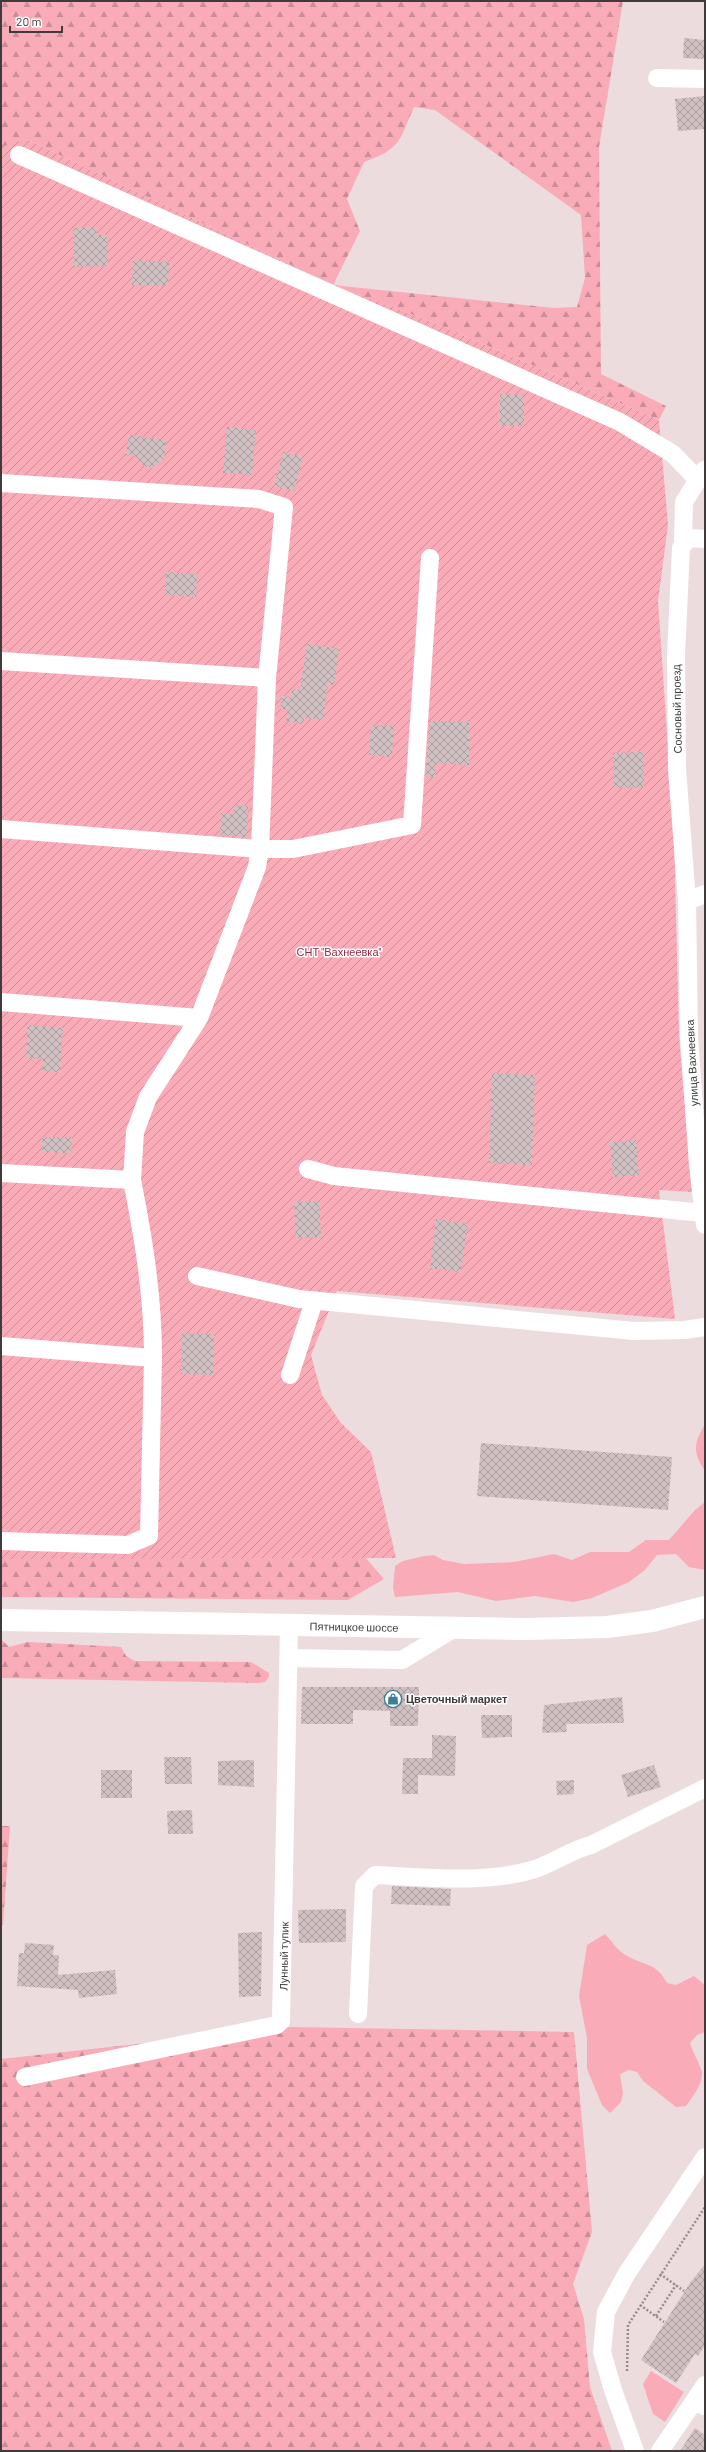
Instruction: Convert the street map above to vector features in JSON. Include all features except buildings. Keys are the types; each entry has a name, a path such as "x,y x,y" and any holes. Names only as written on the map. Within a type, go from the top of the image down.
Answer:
{"main road":[{"name":"Пятницкое шоссе","path":"1,1620 289,1627 453,1629 607,1627 652,1621 705,1607"}],"street":[{"path":"658,78 705,79"},
{"path":"19,155 620,422 673,454 701,474"},
{"name":"Сосновый проезд","path":"687,901 677,739 676,655 684,502 701,474"},
{"path":"1,483 259,499 284,507 267,678 260,849 257,867 198,1018 148,1097 135,1132 132,1180 147,1259 153,1310 149,1536 128,1545 1,1541"},
{"path":"683,541 693,537 705,540"},
{"path":"1,829 260,849 293,849 412,825 430,558"},
{"path":"1,661 267,678"},
{"path":"687,901 705,894"},
{"name":"улица Вахнеевка","path":"687,901 689,1036 701,1163 704,1219"},
{"path":"1,1002 198,1018"},
{"path":"308,1168 334,1176 704,1219"},
{"path":"1,1173 132,1180"},
{"path":"197,1276 314,1301 634,1331 685,1330 705,1327"},
{"path":"290,1375 314,1301"},
{"path":"1,1346 153,1358"},
{"name":"Лунный тупик","path":"24,2077 277,2025 281,2021 289,1627"},
{"path":"289,1658 402,1660 453,1629"},
{"path":"358,2014 364,1886 375,1875 448,1878 495,1876 532,1869 576,1849 591,1845 705,1788"},
{"path":"635,2451 613,2390 602,2352 606,2312 627,2273 705,2157"},
{"path":"660,2451 702,2398"}],"path":[{"path":"629,2377 627,2370 628,2325 705,2207"},
{"path":"660,2274 684,2292"},
{"path":"656,2316 676,2285"},
{"path":"640,2305 664,2322"}],"green space":[{"path":"1,1 623,1 599,147 601,374 666,406 659,420 435,323 333,285 26,139 1,149","holes":["414,107 435,110 581,215 585,278 577,307 554,308 333,285 360,231 347,199 364,162 385,153 392,148 401,136"]},
{"name":"СНТ \"Вахнеевка\"","path":"26,139 333,285 435,323 659,420 668,525 658,601 674,835 679,1035 692,1192 659,1190 675,1319 337,1291 311,1355 322,1395 341,1423 371,1452 396,1558 1,1559 1,147"},
{"path":"705,1424 705,1471 696,1453 696,1448"},
{"path":"705,1502 705,1570 689,1567 676,1554 657,1555 645,1570 629,1582 592,1598 573,1602 535,1596 496,1601 458,1592 395,1597 393,1588 395,1566 403,1561 434,1555 443,1560 464,1564 514,1562 554,1554 572,1560 590,1552 629,1552 646,1540 669,1540 695,1510"},
{"path":"1,1547 364,1556 384,1579 348,1600 1,1597"},
{"path":"1,1639 9,1647 28,1642 121,1647 126,1656 135,1661 251,1662 269,1673 269,1677 265,1682 259,1683 1,1678"},
{"path":"1,1826 10,1826 3,1925 1,1925"},
{"path":"605,1934 621,1952 653,1967 663,1976 667,1983 676,1985 694,1976 705,1985 705,2032 697,2035 690,2043 701,2069 702,2079 698,2089 686,2106 676,2107 643,2081 637,2072 629,2070 620,2074 623,2093 621,2102 610,2113 602,2105 587,2069 587,2038 579,1996 587,1945"},
{"path":"292,2027 574,2032 592,2232 573,2284 584,2319 590,2387 612,2451 1,2451 1,2059"},
{"path":"651,2371 684,2392 665,2422 653,2414 643,2384"}],"place":[{"name":"Цветочный маркет","path":"393,1699"}]}
